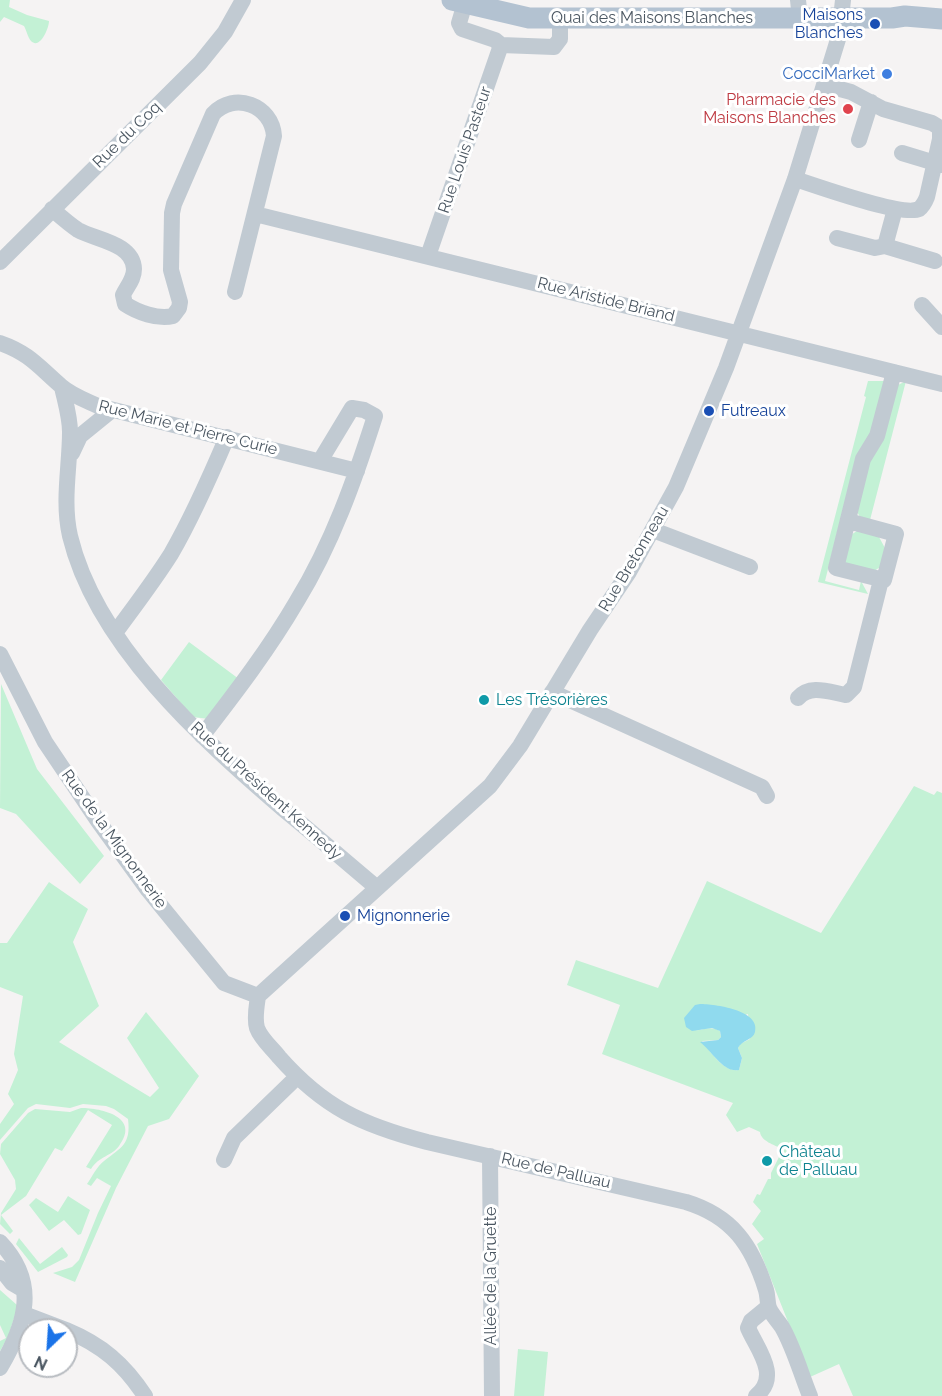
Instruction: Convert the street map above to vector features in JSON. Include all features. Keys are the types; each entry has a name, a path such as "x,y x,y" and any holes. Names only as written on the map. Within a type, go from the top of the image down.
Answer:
{"main road":[{"name":"Quai des Maisons Blanches","path":"459,2 529,18 799,9 892,18 905,16 942,19"},
{"name":"Quai des Maisons Blanches","path":"846,12 866,23 942,27"}],"street":[{"name":"Rue du Coq","path":"0,262 200,63 225,32 243,0"},
{"path":"459,2 459,23 462,29 495,40 501,45 554,47 560,39 560,18"},
{"name":"Rue Bretonneau","path":"258,996 490,786 520,746 590,630 629,572 676,487 739,333 795,179 846,12"},
{"name":"Rue Louis Pasteur","path":"428,256 501,45"},
{"path":"795,179 894,209 917,210 927,197 939,164 940,128 932,123 883,109 851,92 825,85"},
{"path":"52,209 76,229 113,244 129,254 134,270 123,295 126,304 139,311 161,317 173,316 180,302 170,263 174,204 213,114 223,105 237,102 246,104 268,116 274,129 274,136 262,215 235,292"},
{"path":"859,140 871,102"},
{"path":"902,153 939,164"},
{"path":"885,246 894,209"},
{"name":"Rue Aristide Briand","path":"262,215 942,383"},
{"path":"837,238 875,248 885,246 935,261"},
{"path":"922,305 942,327"},
{"name":"Rue Marie et Pierre Curie","path":"0,342 18,349 42,367 62,387 83,400 112,410 357,471"},
{"path":"881,580 836,568 863,459 877,436 894,372"},
{"name":"Rue du Président Kennedy","path":"62,387 70,430 67,518 74,551 97,607 157,687 202,736 237,769 376,887"},
{"path":"202,736 268,648 298,600 318,563 357,471 375,416 352,408 320,461"},
{"name":"Rue du Président Kennedy","path":"68,465 80,436 112,410"},
{"path":"115,633 151,585 186,527 208,484 227,437"},
{"path":"798,698 804,691 812,689 846,695 854,687 881,580 884,580 896,534 848,521"},
{"path":"653,530 750,567"},
{"name":"Rue de la Mignonnerie","path":"0,654 45,742 148,890 224,983 258,996"},
{"path":"552,693 762,787 766,796"},
{"name":"Rue de Palluau","path":"258,996 257,1027 262,1037 297,1077 327,1102 368,1123 394,1133 708,1209 734,1228 750,1250 766,1291 768,1307 783,1329 810,1396"},
{"path":"224,1160 234,1138 297,1077"},
{"name":"Allée de la Gruette","path":"490,1156 492,1396"},
{"path":"0,1242 17,1263 24,1286 26,1304 12,1348 0,1368"},
{"path":"0,1268 12,1283 24,1286"},
{"path":"756,1396 765,1386 767,1374 762,1354 748,1329 751,1321 768,1307"},
{"path":"24,1314 34,1318"},
{"path":"78,1335 108,1354 130,1373 145,1396"}],"green space":[{"path":"0,0 10,0 9,7 49,21 46,33 38,43 31,41 24,26 4,17 0,22"},
{"path":"868,381 886,381 874,426 854,465 825,581 859,590 861,581 868,594 818,582 866,397 864,396"},
{"path":"906,381 870,520 860,517 856,510 867,467 898,385"},
{"path":"857,531 879,537 886,550 882,566 869,574 853,570 841,558 846,538"},
{"path":"189,642 239,679 209,719 193,717 161,680"},
{"path":"1,684 37,769 104,856 80,884 16,814 0,808"},
{"path":"914,786 934,795 937,791 942,793 942,1396 853,1396 839,1364 810,1377 757,1244 764,1239 752,1224 761,1211 753,1202 757,1194 760,1195 768,1179 771,1179 771,1173 783,1149 768,1142 760,1132 749,1127 737,1132 726,1115 733,1103 602,1054 620,1005 567,985 576,960 658,988 707,881 821,933","holes":["748,1014 750,1039 740,1044 738,1048 742,1058 739,1070 733,1070 723,1065 702,1041 718,1040 721,1037 720,1031 711,1028 695,1031"]},
{"path":"49,882 88,909 73,942 99,1006 59,1042 150,1097 159,1088 127,1038 146,1012 199,1076 169,1119 148,1126 116,1188 75,1282 53,1273 72,1267 79,1260 111,1186 97,1178 91,1186 87,1184 101,1163 124,1144 128,1134 128,1119 106,1106 83,1104 70,1108 36,1104 28,1108 0,1140 0,1124 14,1104 8,1094 18,1070 14,1054 23,996 0,987 0,943 7,943"},
{"path":"81,1108 108,1112 116,1116 122,1121 125,1136 113,1152 98,1161 91,1169 86,1167 112,1125 88,1110 62,1151 55,1148 26,1196 1,1215 13,1231 10,1234 0,1224 1,1213 16,1189 15,1180 0,1154 1,1144 28,1113 35,1109 70,1112"},
{"path":"68,1196 90,1210 81,1234 78,1235 64,1220 49,1231 29,1205 36,1198 58,1212"},
{"path":"19,1238 40,1264 62,1247 68,1255 38,1272 16,1244"},
{"path":"0,1290 17,1305 17,1309 8,1337 0,1351 0,1341 6,1338 0,1325"},
{"path":"518,1349 548,1352 544,1396 514,1396"}],"water":[{"path":"695,1005 715,1005 744,1013 755,1024 754,1035 738,1048 742,1058 739,1070 723,1065 700,1042 718,1040 721,1037 720,1031 712,1028 692,1031 686,1027 684,1018"}],"place":[{"name":"Maisons Blanches","path":"875,24"},
{"name":"CocciMarket","path":"887,74"},
{"name":"Pharmacie des Maisons Blanches","path":"848,109"},
{"name":"Futreaux","path":"709,411"},
{"name":"Les Trésorières","path":"484,700"},
{"name":"Mignonnerie","path":"345,916"},
{"name":"Château de Palluau","path":"767,1161"}]}
